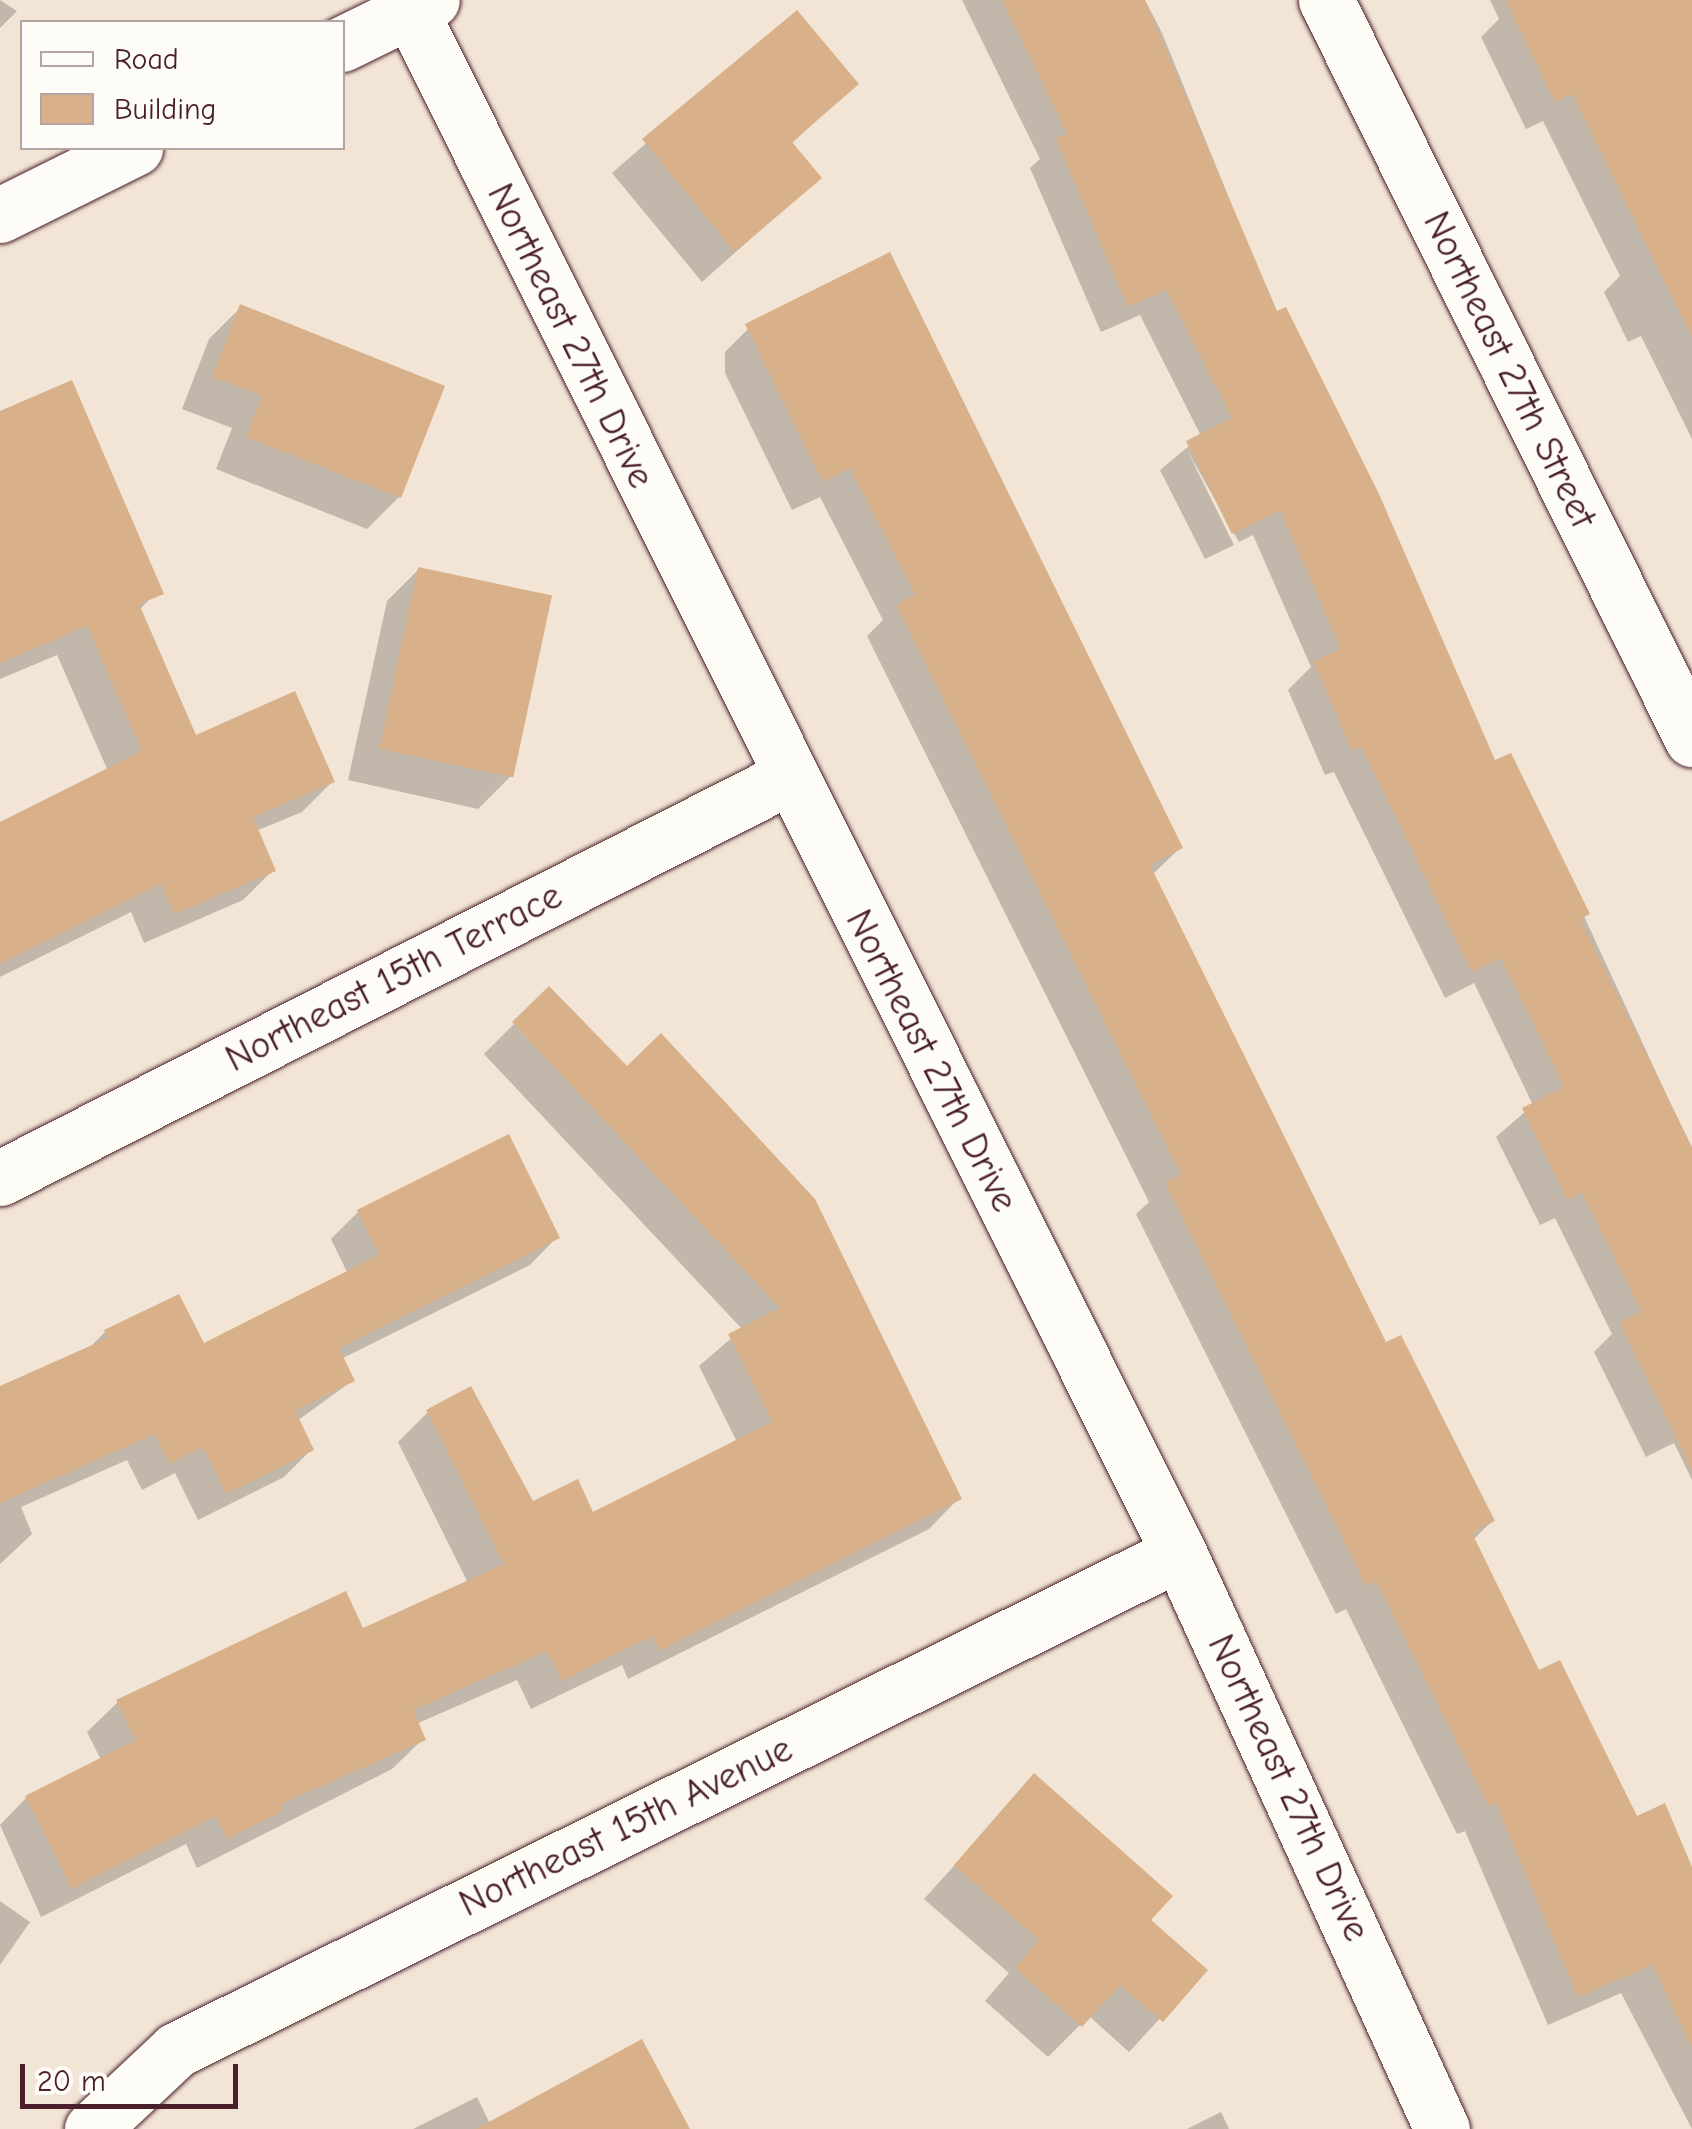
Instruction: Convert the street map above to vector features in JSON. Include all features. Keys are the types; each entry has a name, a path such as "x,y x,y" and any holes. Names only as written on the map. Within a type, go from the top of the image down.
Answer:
{"street":[{"name":"Northeast 27th Street","path":"1326,0 1692,739"},
{"path":"345,42 416,4"},
{"name":"Northeast 27th Drive","path":"416,4 787,778 1179,1553 1442,2129"},
{"path":"0,215 131,150"},
{"name":"Northeast 15th Terrace","path":"0,1178 787,778"},
{"name":"Northeast 15th Avenue","path":"92,2129 176,2050 1179,1553"}],"building":[{"path":"1002,0 1145,0 1277,311 1286,307 1379,494 1495,760 1511,753 1590,914 1580,919 1692,1147 1692,1471 1620,1323 1641,1312 1582,1193 1567,1200 1522,1108 1564,1087 1501,958 1472,972 1361,747 1352,750 1313,661 1341,649 1280,510 1232,534 1186,441 1232,418 1167,290 1128,307 1056,139 1067,134"},
{"path":"1505,0 1692,0 1692,337 1572,94 1555,102"},
{"path":"797,10 859,84 792,142 822,178 735,252 642,139"},
{"path":"890,252 1183,848 1150,865 1386,1342 1401,1335 1495,1521 1472,1533 1539,1670 1560,1660 1637,1816 1665,1803 1692,1867 1692,2048 1652,1965 1578,1997 1495,1802 1488,1806 1376,1581 1366,1586 1165,1182 1181,1175 896,604 915,595 850,468 823,482 745,324"},
{"path":"240,304 445,386 401,498 246,437 262,396 212,377"},
{"path":"72,380 164,594 139,604 196,735 295,691 335,782 253,817 276,871 174,914 161,884 0,964 0,822 142,751 87,626 0,663 0,411"},
{"path":"418,567 552,595 513,777 379,749"},
{"path":"549,986 627,1066 661,1033 815,1199 962,1499 659,1651 652,1636 562,1681 547,1651 413,1710 426,1740 280,1804 283,1811 227,1839 216,1816 72,1889 25,1796 136,1740 116,1700 346,1591 363,1628 504,1564 426,1410 471,1386 533,1501 578,1479 593,1512 772,1422 728,1334 780,1308 512,1022"},
{"path":"509,1134 560,1238 339,1348 355,1381 295,1410 314,1450 226,1494 203,1447 170,1464 155,1434 0,1503 0,1386 108,1338 104,1330 179,1294 204,1343 379,1255 357,1210"},
{"path":"1034,1773 1173,1896 1151,1920 1208,1970 1163,2022 1120,1985 1082,2027 1015,1968 1039,1940 954,1865"},
{"path":"642,2039 690,2129 476,2129"}]}
